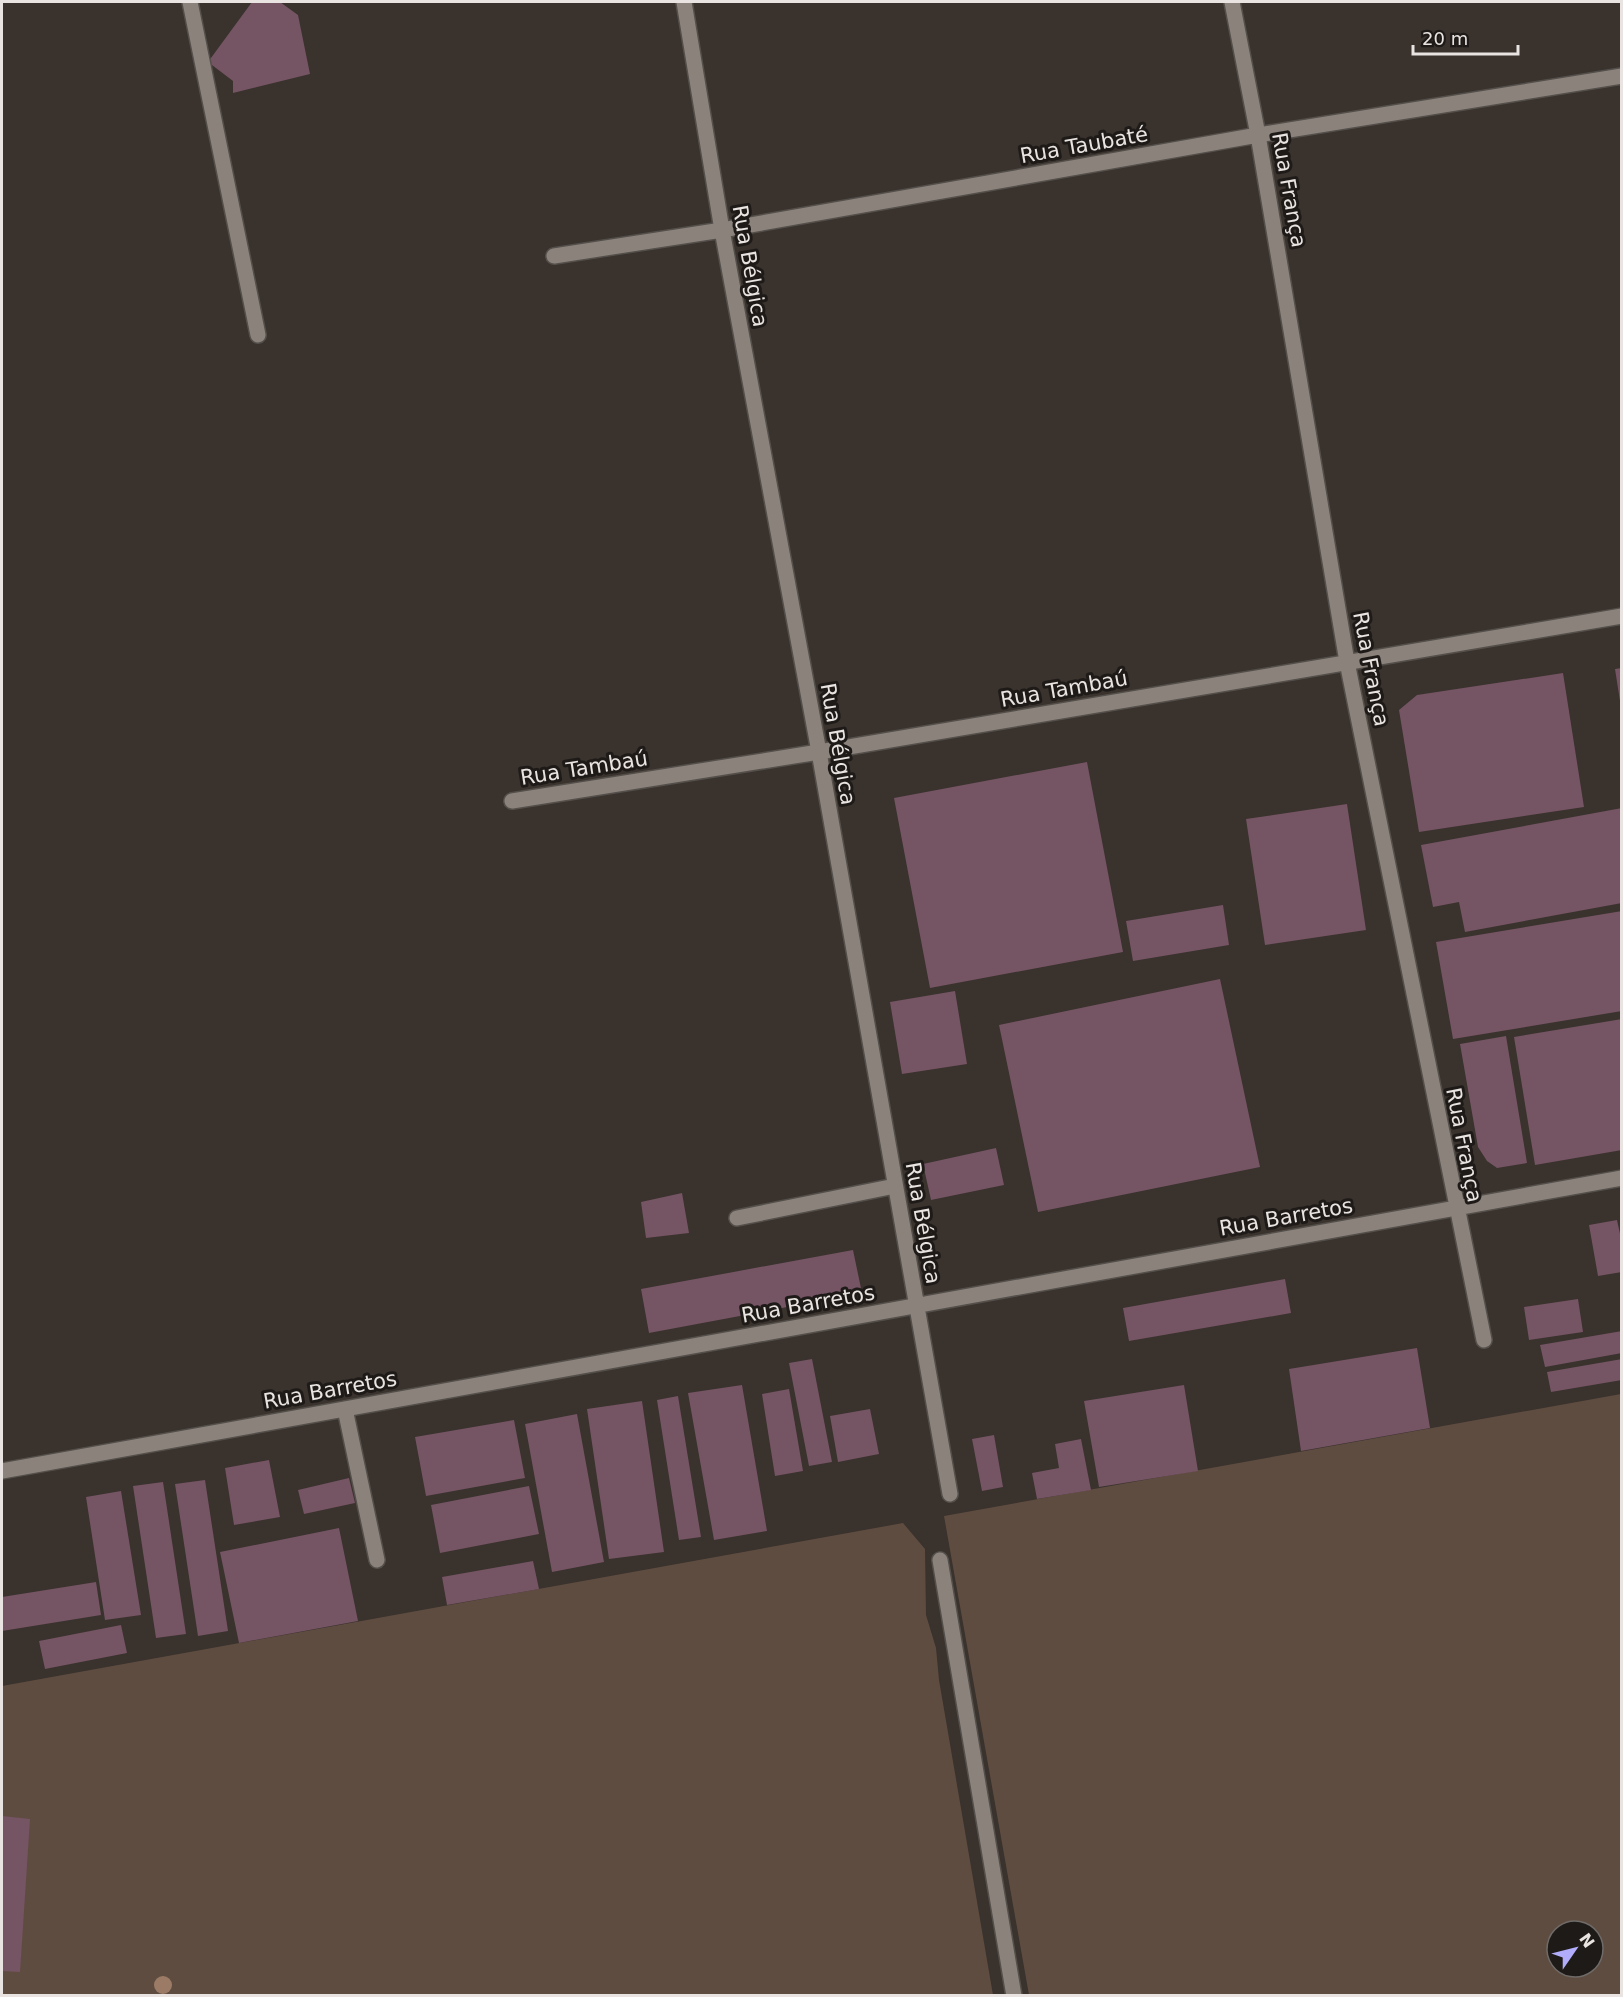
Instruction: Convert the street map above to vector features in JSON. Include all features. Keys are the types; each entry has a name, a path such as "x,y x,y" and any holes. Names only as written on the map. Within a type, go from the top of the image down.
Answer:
{"street":[{"path":"190,2 258,335"},
{"name":"Rua Bélgica","path":"684,2 722,230 819,752 950,1494"},
{"name":"Rua França","path":"1233,2 1258,135 1347,662 1455,1208 1484,1340"},
{"name":"Rua Taubaté","path":"554,256 722,230 1258,135 1622,76"},
{"name":"Rua Tambaú","path":"512,801 819,752 1622,616"},
{"name":"Rua Barretos","path":"2,1471 1622,1178"},
{"path":"737,1218 895,1185"},
{"path":"345,1409 377,1560"},
{"path":"940,1560 1014,1995"}],"shaded area":[{"path":"1621,1394 1621,1995 1029,1995 944,1516"},
{"path":"903,1523 925,1549 926,1615 936,1648 939,1680 993,1995 2,1996 2,1686"}],"building":[{"path":"252,2 280,2 298,15 310,74 233,93 233,81 208,62"},
{"path":"1622,668 1622,701 1620,701 1615,669"},
{"path":"1563,673 1584,807 1419,832 1399,710 1417,695"},
{"path":"1087,762 1123,952 930,988 894,798"},
{"path":"1347,804 1366,930 1265,945 1246,819"},
{"path":"1622,808 1622,903 1465,932 1459,902 1433,907 1421,845"},
{"path":"1223,905 1229,945 1133,961 1126,921"},
{"path":"1622,911 1622,1011 1453,1039 1436,942"},
{"path":"1220,979 1260,1167 1038,1212 999,1025"},
{"path":"955,991 967,1064 902,1074 890,1002"},
{"path":"1622,1019 1622,1150 1535,1165 1514,1037"},
{"path":"1506,1036 1527,1163 1497,1168 1487,1161 1478,1147 1460,1044"},
{"path":"996,1148 1004,1185 931,1200 923,1164"},
{"path":"682,1193 689,1233 646,1238 641,1202"},
{"path":"1617,1220 1622,1243 1622,1272 1598,1276 1589,1225"},
{"path":"853,1250 862,1293 649,1333 641,1289"},
{"path":"1285,1279 1291,1313 1129,1341 1123,1308"},
{"path":"1578,1299 1583,1332 1529,1340 1524,1307"},
{"path":"1622,1331 1622,1353 1545,1367 1540,1345"},
{"path":"1417,1348 1430,1428 1301,1451 1289,1369"},
{"path":"812,1359 832,1462 809,1466 789,1363"},
{"path":"1622,1359 1622,1380 1551,1392 1547,1372"},
{"path":"742,1385 767,1531 714,1540 688,1393"},
{"path":"1184,1385 1198,1471 1099,1487 1084,1401"},
{"path":"789,1389 803,1471 775,1476 762,1394"},
{"path":"678,1396 701,1537 679,1540 657,1400"},
{"path":"642,1401 664,1552 609,1559 587,1409"},
{"path":"870,1409 879,1454 838,1462 830,1416"},
{"path":"577,1414 604,1562 552,1572 525,1424"},
{"path":"514,1420 525,1478 426,1496 415,1437"},
{"path":"994,1435 1003,1487 982,1491 972,1439"},
{"path":"1081,1439 1091,1490 1037,1499 1032,1473 1059,1468 1055,1444"},
{"path":"269,1460 280,1517 234,1525 225,1468"},
{"path":"349,1478 355,1503 304,1514 298,1490"},
{"path":"205,1480 228,1631 198,1636 175,1484"},
{"path":"163,1482 186,1634 156,1638 133,1486"},
{"path":"529,1486 539,1534 440,1553 431,1505"},
{"path":"121,1491 141,1615 105,1620 86,1497"},
{"path":"339,1528 358,1621 239,1643 220,1552"},
{"path":"533,1561 539,1589 447,1605 442,1577"},
{"path":"96,1582 101,1615 2,1631 2,1597"},
{"path":"121,1625 127,1653 45,1669 39,1641"},
{"path":"2,1816 30,1819 20,1972 2,1971"}]}
